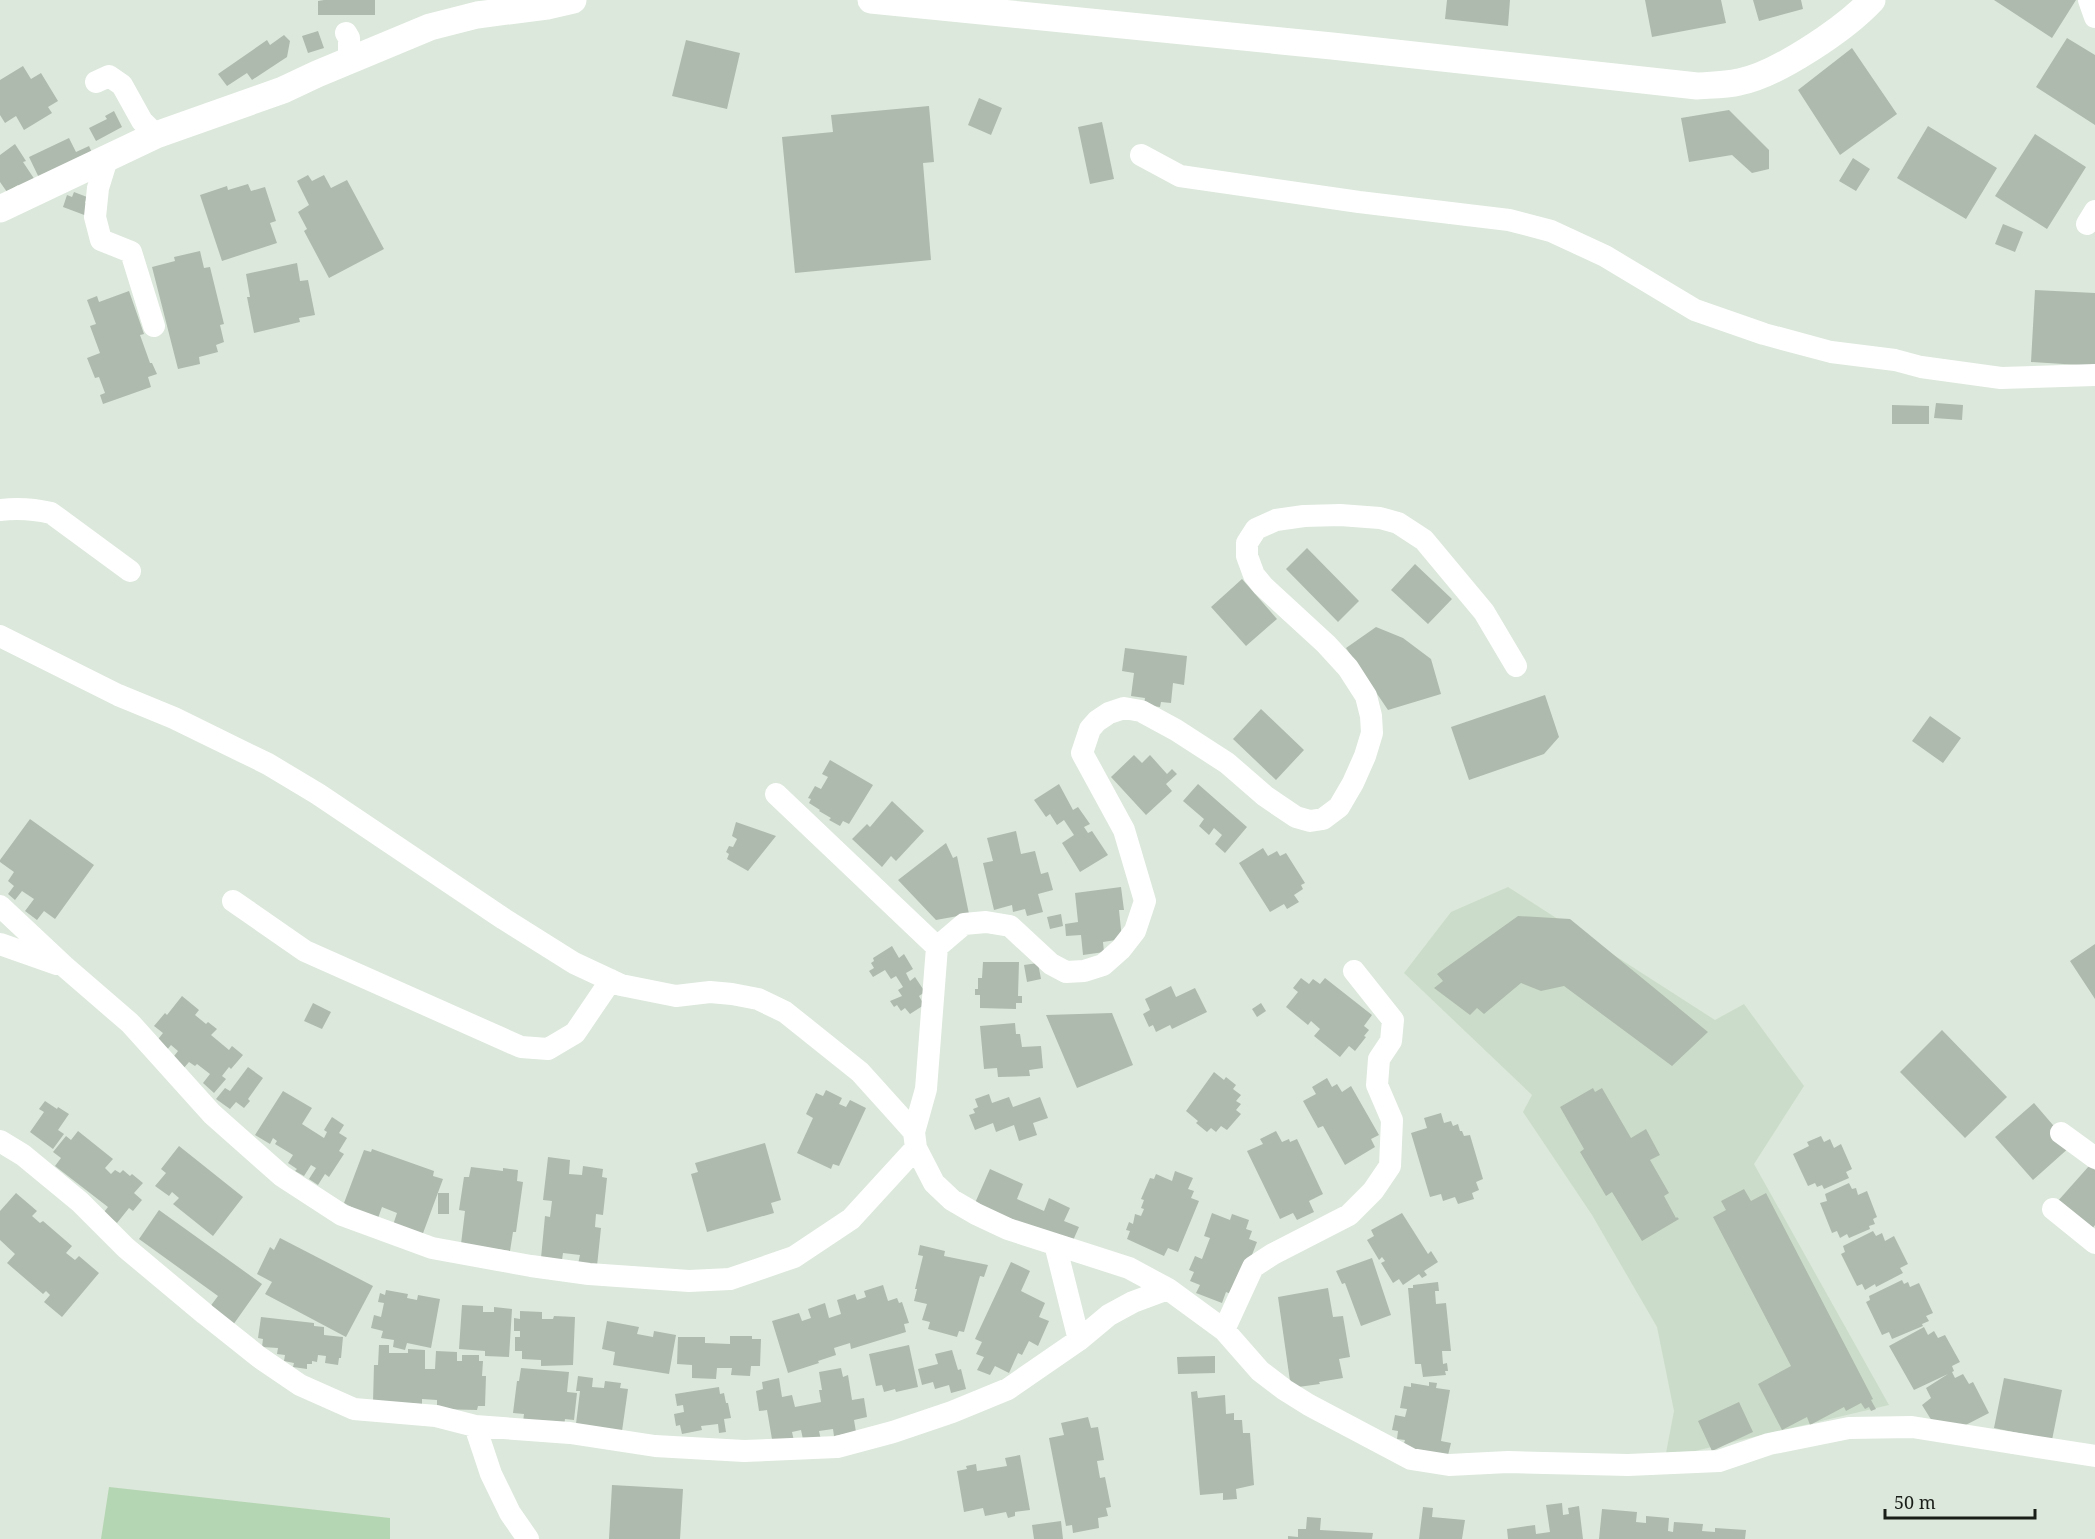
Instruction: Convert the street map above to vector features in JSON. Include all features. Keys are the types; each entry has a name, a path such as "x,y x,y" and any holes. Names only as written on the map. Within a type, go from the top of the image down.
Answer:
{"street":[{"path":"0,209 156,135 283,90 430,27 477,15 547,6 573,0"},
{"path":"872,0 1697,86 1738,83 1769,71 1825,39 1861,12 1872,0"},
{"path":"2089,0 2095,17"},
{"path":"346,33 349,38 349,60"},
{"path":"96,82 110,76 122,85 142,121 156,135"},
{"path":"1141,155 1180,176 1359,202 1509,220 1551,231 1605,256 1695,309 1764,334 1831,352 2001,378 2095,375"},
{"path":"107,159 98,188 95,217 101,240 130,252 154,326"},
{"path":"0,510 37,509 51,513 130,571"},
{"path":"0,906 130,1023 212,1114 282,1176 342,1215 432,1248 531,1266 589,1274 689,1281 730,1279 794,1257 851,1219 915,1140 926,1089 937,947 964,924 986,922 1010,926 1051,964 1066,972 1084,971 1102,965 1121,949 1135,931 1145,901 1124,830 1082,753 1090,729 1109,713 1124,708 1142,711 1176,730 1227,764 1265,796 1296,817 1310,821 1323,819 1339,807 1353,783 1372,733 1366,696 1348,668 1326,644 1254,575 1247,556 1247,543 1256,529 1276,520 1304,516 1380,518 1398,523 1424,540 1472,597 1484,612 1516,666"},
{"path":"0,636 118,695 174,718 268,765 318,794 574,963 621,985 676,996 710,992 732,994 758,999 785,1012 860,1072 915,1140 934,1183 952,1200 1008,1229 1129,1268 1168,1289 1224,1330 1260,1371 1285,1390 1411,1459 1449,1465 1508,1462 1628,1465 1719,1461 1769,1444 1849,1428 1912,1427 2095,1456"},
{"path":"776,794 937,947"},
{"path":"233,901 305,951 521,1047 548,1049 575,1033 611,980"},
{"path":"0,944 64,966"},
{"path":"1224,1330 1253,1267 1273,1254 1349,1215 1373,1191 1390,1166 1392,1120 1377,1085 1379,1059 1391,1041 1393,1020 1354,971"},
{"path":"2061,1133 2095,1158"},
{"path":"0,1141 23,1155 80,1202 126,1248 205,1314 259,1357 300,1385 354,1409 436,1416 475,1426 570,1433 655,1446 744,1451 837,1447 903,1429 1008,1389 1079,1340 1110,1315 1133,1302 1168,1289"},
{"path":"2054,1209 2095,1243"},
{"path":"1055,1244 1079,1340"},
{"path":"475,1426 491,1474 510,1513 528,1539"}],"shaded area":[{"path":"1508,887 1715,1020 1744,1004 1804,1086 1754,1164 1889,1405 1695,1451 1666,1453 1674,1411 1657,1327 1592,1215 1523,1112 1532,1095 1404,973 1451,912"}],"green space":[{"path":"109,1487 390,1518 390,1539 101,1539"}],"building":[{"path":"375,0 375,15 318,15 318,1"},
{"path":"1447,0 1510,0 1508,26 1445,19"},
{"path":"1645,0 1721,0 1726,23 1652,37"},
{"path":"1753,0 1801,0 1803,9 1759,21"},
{"path":"1994,0 2076,0 2052,38"},
{"path":"318,31 324,48 308,53 302,36"},
{"path":"284,35 290,41 287,57 252,80 247,73 227,86 218,74 267,40 270,45"},
{"path":"2067,38 2095,55 2095,125 2036,87"},
{"path":"686,40 740,53 727,109 672,96"},
{"path":"1852,48 1897,114 1840,155 1798,90"},
{"path":"23,66 31,79 41,73 58,101 48,107 52,113 24,130 16,116 5,123 0,115 0,80"},
{"path":"979,98 1002,108 991,135 968,125"},
{"path":"929,106 934,162 923,163 931,260 795,273 782,137 833,132 831,115"},
{"path":"1729,110 1769,150 1769,169 1752,173 1732,155 1689,162 1681,118"},
{"path":"114,111 122,127 96,141 89,128 107,119 105,116"},
{"path":"1102,122 1114,179 1090,184 1078,127"},
{"path":"1928,126 1997,168 1966,219 1897,178"},
{"path":"2035,134 2086,167 2047,229 1995,196"},
{"path":"69,138 76,152 89,146 94,157 41,182 29,157"},
{"path":"15,144 35,180 20,189 18,185 7,192 0,182 0,155"},
{"path":"1853,158 1870,169 1856,191 1839,181"},
{"path":"308,175 312,181 324,175 331,188 347,180 384,249 329,278 304,231 307,229 298,212 309,205 297,181"},
{"path":"248,184 251,191 265,187 276,221 270,223 277,243 222,261 200,195 227,186 228,190"},
{"path":"74,192 87,197 85,203 91,205 87,216 63,207 67,195 72,197"},
{"path":"2003,224 2023,232 2015,252 1995,244"},
{"path":"200,251 204,268 210,267 224,324 220,325 224,342 216,345 218,352 199,357 200,364 178,369 152,267 175,261 174,257"},
{"path":"297,263 300,281 308,280 315,315 299,318 300,322 254,333 247,297 250,297 246,274"},
{"path":"2035,290 2095,293 2095,366 2031,362"},
{"path":"129,291 144,334 140,335 150,363 157,374 148,377 151,387 103,404 100,395 105,393 99,377 95,378 87,358 100,353 90,326 96,324 87,300 97,296 99,302"},
{"path":"1936,403 1963,405 1962,420 1934,418"},
{"path":"1892,405 1929,406 1929,424 1892,424"},
{"path":"1307,548 1359,601 1338,622 1286,569"},
{"path":"1415,564 1452,599 1428,624 1391,590"},
{"path":"1242,579 1277,619 1246,646 1211,607"},
{"path":"1376,627 1403,638 1431,659 1441,694 1388,710 1346,648"},
{"path":"1125,648 1187,656 1184,685 1173,683 1171,703 1161,702 1160,707 1144,705 1145,698 1131,696 1134,673 1122,671"},
{"path":"1545,695 1559,737 1544,754 1469,780 1451,727"},
{"path":"1261,709 1304,750 1276,780 1233,739"},
{"path":"1930,716 1961,738 1943,763 1912,741"},
{"path":"1134,755 1142,763 1150,755 1167,774 1172,769 1177,774 1166,784 1172,791 1146,815 1111,777"},
{"path":"830,760 873,785 849,824 843,821 840,826 809,803 811,799 808,798 815,786 821,789 828,777 822,774"},
{"path":"1059,784 1073,810 1078,807 1090,824 1084,827 1088,833 1092,831 1108,855 1080,872 1062,843 1074,835 1064,820 1057,825 1050,814 1046,817 1034,800"},
{"path":"1198,784 1247,827 1225,853 1215,844 1222,835 1214,828 1209,835 1199,826 1204,819 1183,801"},
{"path":"892,801 924,831 896,861 891,856 882,867 852,839 867,824 870,827"},
{"path":"30,819 94,865 55,919 44,911 37,920 25,911 34,899 22,891 15,900 8,894 14,886 8,881 14,872 0,862"},
{"path":"736,822 776,836 748,871 727,859 729,854 726,852 729,846 733,847 737,839 732,836"},
{"path":"1016,831 1021,854 1035,851 1041,874 1048,872 1053,890 1038,894 1043,912 1027,916 1025,909 1013,912 1012,905 994,910 983,863 993,861 987,838"},
{"path":"946,843 953,858 957,856 969,914 936,920 898,880"},
{"path":"1263,848 1268,856 1277,851 1280,856 1286,853 1305,883 1301,885 1303,889 1294,895 1299,902 1287,909 1284,904 1270,912 1239,863"},
{"path":"1121,887 1124,910 1119,910 1122,939 1103,942 1104,952 1083,955 1081,935 1066,936 1065,924 1078,922 1075,893"},
{"path":"1061,914 1063,926 1050,929 1047,917"},
{"path":"1518,916 1570,919 1708,1032 1672,1066 1564,986 1541,991 1521,983 1484,1014 1477,1008 1470,1015 1434,988 1443,981 1437,974"},
{"path":"2095,944 2095,999 2070,961"},
{"path":"892,946 899,958 904,954 913,969 906,973 910,981 915,977 925,992 919,996 924,1005 910,1014 905,1008 901,1011 897,1005 894,1007 890,1001 902,996 898,990 903,987 896,976 891,979 885,970 873,977 869,971 874,968 871,963 874,961 873,958"},
{"path":"983,962 1019,962 1018,996 1022,996 1022,1003 1016,1003 1016,1009 980,1008 980,995 975,995 975,989 978,989 978,978 982,978"},
{"path":"1038,963 1041,979 1027,982 1024,965"},
{"path":"1301,978 1309,984 1313,979 1320,984 1325,978 1372,1015 1364,1026 1369,1030 1364,1036 1366,1037 1355,1051 1349,1046 1340,1057 1314,1036 1320,1029 1311,1021 1308,1025 1286,1007 1298,992 1293,988"},
{"path":"1171,986 1176,997 1195,988 1207,1012 1172,1029 1170,1025 1156,1032 1153,1025 1149,1027 1143,1014 1150,1010 1145,999"},
{"path":"182,996 199,1010 195,1015 217,1029 211,1035 229,1050 232,1046 243,1055 222,1076 226,1079 214,1093 203,1083 210,1074 197,1064 195,1066 189,1062 183,1069 171,1060 178,1051 171,1045 166,1051 155,1043 163,1033 154,1026 165,1013 167,1015"},
{"path":"313,1003 331,1012 322,1029 304,1021"},
{"path":"1261,1003 1266,1011 1257,1017 1252,1009"},
{"path":"1112,1013 1133,1065 1077,1088 1046,1015"},
{"path":"1015,1023 1016,1034 1020,1034 1022,1047 1041,1046 1043,1068 1029,1070 1030,1076 998,1077 997,1068 984,1069 980,1026"},
{"path":"1942,1030 2007,1097 1965,1138 1900,1072"},
{"path":"248,1067 263,1078 244,1108 236,1102 230,1109 216,1099 225,1088 230,1091"},
{"path":"1214,1072 1224,1080 1226,1077 1236,1085 1233,1089 1241,1095 1236,1101 1241,1104 1236,1110 1241,1114 1227,1130 1221,1126 1216,1132 1211,1128 1207,1132 1186,1111"},
{"path":"1327,1078 1332,1087 1337,1084 1342,1092 1351,1086 1379,1135 1371,1139 1375,1147 1345,1165 1323,1126 1318,1128 1303,1101 1316,1094 1312,1087"},
{"path":"1593,1088 1595,1092 1602,1088 1631,1138 1646,1129 1660,1155 1650,1160 1669,1193 1664,1196 1676,1218 1679,1219 1642,1241 1612,1192 1606,1196 1580,1152 1584,1149 1560,1107"},
{"path":"826,1090 842,1098 839,1104 846,1107 850,1100 866,1108 839,1166 833,1164 831,1169 797,1153 813,1118 806,1114 816,1093 823,1096"},
{"path":"283,1091 312,1108 302,1124 324,1138 327,1132 324,1130 332,1117 344,1125 339,1133 347,1138 339,1151 344,1154 329,1177 325,1174 318,1185 309,1179 316,1168 311,1165 304,1176 288,1163 293,1155 275,1144 277,1141 273,1138 270,1144 255,1135"},
{"path":"989,1094 992,1103 1009,1097 1013,1107 1040,1097 1048,1118 1033,1123 1037,1135 1019,1141 1014,1125 996,1132 993,1123 975,1130 969,1115 975,1113 973,1109 978,1107 975,1099"},
{"path":"45,1101 69,1114 58,1130 64,1134 53,1149 30,1132 44,1112 39,1109"},
{"path":"2034,1103 2071,1146 2033,1180 1995,1137"},
{"path":"1441,1113 1444,1123 1451,1121 1453,1126 1458,1124 1464,1136 1470,1135 1483,1179 1476,1182 1479,1190 1472,1193 1474,1199 1458,1204 1455,1197 1443,1201 1441,1194 1430,1197 1411,1133 1427,1128 1424,1118"},
{"path":"78,1131 113,1159 105,1168 111,1174 115,1170 120,1173 123,1170 143,1183 134,1193 142,1200 133,1211 129,1208 117,1223 104,1212 108,1207 55,1166 61,1158 53,1152 66,1136 71,1140"},
{"path":"1276,1131 1282,1142 1297,1139 1323,1194 1309,1201 1314,1212 1297,1220 1293,1213 1280,1219 1247,1151 1263,1144 1260,1139"},
{"path":"1821,1136 1824,1142 1830,1139 1834,1148 1841,1144 1852,1169 1846,1172 1849,1178 1824,1189 1822,1185 1817,1187 1815,1183 1808,1186 1793,1154 1809,1146 1807,1142"},
{"path":"765,1143 781,1200 771,1203 774,1213 707,1232 691,1174 698,1172 695,1163"},
{"path":"179,1146 243,1197 213,1236 173,1204 179,1198 172,1192 169,1196 155,1186 166,1173 161,1169"},
{"path":"372,1149 434,1171 433,1176 443,1179 422,1236 393,1225 397,1213 382,1207 377,1221 344,1203 364,1150 371,1152"},
{"path":"548,1157 570,1160 569,1174 582,1175 583,1166 603,1169 602,1177 607,1178 603,1215 596,1214 595,1227 601,1228 597,1266 578,1264 580,1255 563,1253 562,1260 541,1258 545,1216 550,1217 552,1201 543,1200"},
{"path":"2089,1166 2095,1170 2095,1225 2092,1229 2057,1202"},
{"path":"471,1167 503,1171 503,1168 518,1170 517,1181 523,1182 516,1232 513,1232 510,1251 461,1244 465,1211 459,1210 464,1177 469,1177"},
{"path":"990,1169 1023,1184 1017,1199 1044,1211 1049,1198 1070,1208 1064,1221 1079,1227 1071,1245 975,1203"},
{"path":"1175,1171 1193,1178 1188,1189 1194,1191 1191,1198 1199,1201 1178,1252 1168,1248 1164,1256 1127,1239 1130,1231 1126,1230 1129,1222 1133,1224 1135,1214 1141,1216 1144,1200 1141,1199 1150,1178 1154,1179 1156,1174 1172,1181"},
{"path":"1849,1183 1852,1189 1856,1188 1858,1195 1867,1191 1877,1217 1873,1219 1875,1224 1869,1226 1870,1229 1849,1238 1847,1234 1840,1238 1837,1231 1832,1233 1820,1203 1827,1201 1825,1194"},
{"path":"1744,1189 1751,1201 1766,1193 1873,1399 1871,1400 1876,1409 1871,1411 1869,1407 1865,1409 1861,1403 1846,1411 1844,1407 1810,1425 1807,1417 1782,1430 1758,1384 1791,1366 1713,1217 1726,1210 1721,1201"},
{"path":"16,1193 37,1211 32,1216 40,1223 43,1221 72,1246 66,1253 75,1260 79,1256 99,1273 62,1317 44,1302 50,1295 46,1291 43,1294 7,1263 15,1254 0,1240 0,1211"},
{"path":"438,1193 449,1193 449,1214 438,1214"},
{"path":"159,1210 262,1284 233,1325 209,1308 218,1296 139,1239"},
{"path":"1212,1213 1230,1220 1232,1214 1249,1220 1246,1229 1252,1231 1249,1239 1257,1242 1236,1296 1226,1292 1222,1303 1196,1293 1200,1285 1190,1281 1194,1272 1189,1270 1195,1256 1202,1259 1210,1238 1204,1236"},
{"path":"1402,1213 1428,1254 1431,1251 1438,1262 1424,1271 1427,1275 1422,1278 1419,1274 1403,1285 1399,1279 1393,1283 1381,1263 1385,1261 1382,1257 1379,1260 1367,1240 1374,1236 1371,1230"},
{"path":"1873,1231 1876,1236 1882,1233 1885,1241 1894,1236 1908,1264 1900,1268 1903,1273 1865,1290 1862,1284 1857,1286 1841,1254 1845,1252 1843,1246"},
{"path":"280,1238 373,1286 346,1337 265,1294 272,1282 257,1274 270,1247 274,1250"},
{"path":"920,1245 945,1251 944,1256 988,1265 984,1277 980,1276 964,1332 959,1331 957,1337 928,1329 930,1322 922,1320 927,1304 914,1301 923,1256 918,1255"},
{"path":"1372,1258 1391,1315 1361,1326 1345,1283 1342,1284 1336,1271"},
{"path":"1011,1262 1030,1271 1021,1291 1045,1303 1039,1317 1049,1321 1038,1346 1029,1341 1022,1355 1018,1353 1009,1373 995,1366 990,1375 977,1370 984,1357 976,1354 982,1342 975,1339"},
{"path":"1902,1280 1904,1284 1908,1282 1910,1287 1919,1283 1933,1313 1926,1316 1929,1321 1922,1324 1923,1326 1892,1339 1889,1332 1882,1335 1866,1302 1870,1300 1869,1296"},
{"path":"1438,1282 1439,1291 1435,1291 1436,1304 1446,1303 1451,1351 1442,1351 1443,1364 1447,1363 1448,1371 1445,1371 1446,1375 1423,1377 1421,1364 1415,1364 1408,1288 1413,1288 1413,1285"},
{"path":"883,1285 888,1301 897,1298 899,1303 902,1302 909,1323 904,1324 906,1332 851,1349 850,1343 834,1348 836,1355 788,1373 772,1321 799,1313 802,1321 811,1318 808,1309 825,1303 829,1318 841,1314 837,1300 855,1294 857,1300 866,1297 864,1291"},
{"path":"1328,1288 1333,1317 1343,1316 1350,1357 1339,1359 1343,1378 1291,1388 1278,1297"},
{"path":"386,1290 408,1294 407,1298 417,1300 418,1295 440,1299 431,1348 407,1343 405,1350 393,1347 394,1340 381,1338 383,1331 371,1328 374,1315 381,1317 384,1303 378,1302 380,1293 385,1295"},
{"path":"462,1305 483,1306 483,1312 494,1312 494,1307 512,1309 509,1357 485,1356 485,1351 459,1349"},
{"path":"520,1311 542,1312 542,1319 553,1319 554,1316 575,1317 573,1365 541,1366 541,1360 522,1359 522,1351 515,1351 515,1337 520,1337 520,1331 514,1331 514,1318 520,1319"},
{"path":"261,1317 314,1323 314,1326 324,1327 324,1335 343,1337 338,1365 325,1363 326,1356 318,1355 317,1362 312,1361 312,1364 307,1364 307,1369 293,1367 294,1363 284,1361 285,1355 277,1354 278,1348 262,1347 263,1339 258,1338"},
{"path":"607,1321 639,1327 637,1334 653,1337 654,1331 676,1335 669,1374 613,1365 615,1352 602,1349"},
{"path":"1924,1327 1928,1335 1934,1331 1938,1338 1945,1335 1960,1362 1952,1366 1955,1378 1963,1374 1969,1384 1973,1382 1989,1413 1956,1430 1935,1426 1922,1405 1931,1398 1926,1388 1948,1374 1914,1390 1889,1346"},
{"path":"730,1336 752,1336 752,1339 761,1339 760,1366 751,1366 750,1376 731,1375 732,1368 717,1368 716,1379 692,1378 692,1365 677,1364 678,1337 705,1337 705,1343 730,1344"},
{"path":"379,1345 389,1345 389,1353 408,1353 408,1349 425,1350 425,1369 435,1369 436,1351 457,1352 457,1361 462,1361 462,1355 479,1355 479,1361 483,1361 482,1376 486,1376 485,1406 478,1406 477,1410 437,1409 437,1400 422,1399 422,1404 373,1402 374,1365 378,1365"},
{"path":"909,1345 918,1387 884,1392 882,1385 876,1386 869,1354"},
{"path":"952,1350 958,1370 961,1369 966,1389 951,1393 949,1385 935,1389 933,1382 922,1385 918,1369 938,1364 935,1354"},
{"path":"1215,1356 1215,1373 1178,1374 1177,1357"},
{"path":"521,1368 569,1372 567,1392 577,1393 574,1420 565,1419 564,1426 523,1422 524,1414 513,1413"},
{"path":"841,1368 843,1377 848,1375 852,1400 864,1398 867,1417 854,1420 856,1432 834,1436 833,1429 819,1431 821,1440 804,1444 801,1430 792,1432 794,1441 773,1445 767,1410 759,1411 756,1391 763,1389 762,1382 779,1378 782,1397 792,1395 795,1407 821,1402 819,1372"},
{"path":"578,1376 593,1378 592,1387 604,1388 605,1381 621,1383 620,1388 628,1389 622,1431 575,1432 580,1391 576,1391"},
{"path":"2004,1378 2062,1390 2052,1440 1994,1428"},
{"path":"1429,1382 1437,1383 1436,1388 1450,1390 1441,1441 1451,1443 1448,1455 1403,1447 1405,1440 1397,1439 1398,1431 1392,1430 1395,1415 1405,1417 1407,1409 1400,1408 1404,1386 1411,1387 1411,1383 1429,1386"},
{"path":"719,1387 720,1394 724,1393 726,1403 728,1403 731,1418 724,1419 726,1432 719,1433 718,1424 701,1426 702,1430 682,1434 680,1425 676,1426 674,1414 684,1412 683,1405 677,1406 675,1394"},
{"path":"1197,1391 1198,1398 1225,1395 1226,1414 1234,1413 1234,1420 1242,1420 1243,1433 1250,1433 1254,1485 1236,1489 1237,1499 1223,1500 1223,1493 1200,1495 1191,1392"},
{"path":"1739,1402 1753,1432 1712,1451 1698,1421"},
{"path":"1088,1417 1091,1428 1098,1427 1104,1460 1097,1461 1100,1478 1105,1477 1111,1507 1106,1508 1108,1516 1098,1518 1099,1528 1073,1533 1072,1525 1066,1526 1049,1438 1064,1435 1061,1423"},
{"path":"1020,1455 1030,1510 1015,1512 1015,1516 1008,1518 1006,1512 985,1516 983,1508 964,1512 957,1471 976,1464 977,1471 1007,1466 1005,1458"},
{"path":"612,1485 683,1489 680,1539 609,1539"},
{"path":"1562,1503 1563,1515 1569,1514 1568,1508 1579,1506 1583,1539 1508,1539 1507,1529 1535,1525 1536,1534 1550,1532 1546,1505"},
{"path":"1423,1507 1433,1508 1432,1517 1465,1520 1462,1539 1419,1539"},
{"path":"1602,1509 1637,1512 1636,1522 1646,1523 1646,1516 1669,1518 1668,1531 1673,1532 1674,1522 1703,1524 1702,1531 1715,1532 1715,1528 1746,1530 1745,1539 1599,1539"},
{"path":"1307,1517 1321,1518 1320,1530 1373,1533 1372,1539 1288,1539 1288,1536 1298,1537 1298,1529 1306,1529"},
{"path":"1061,1521 1063,1539 1034,1539 1032,1525"}]}
